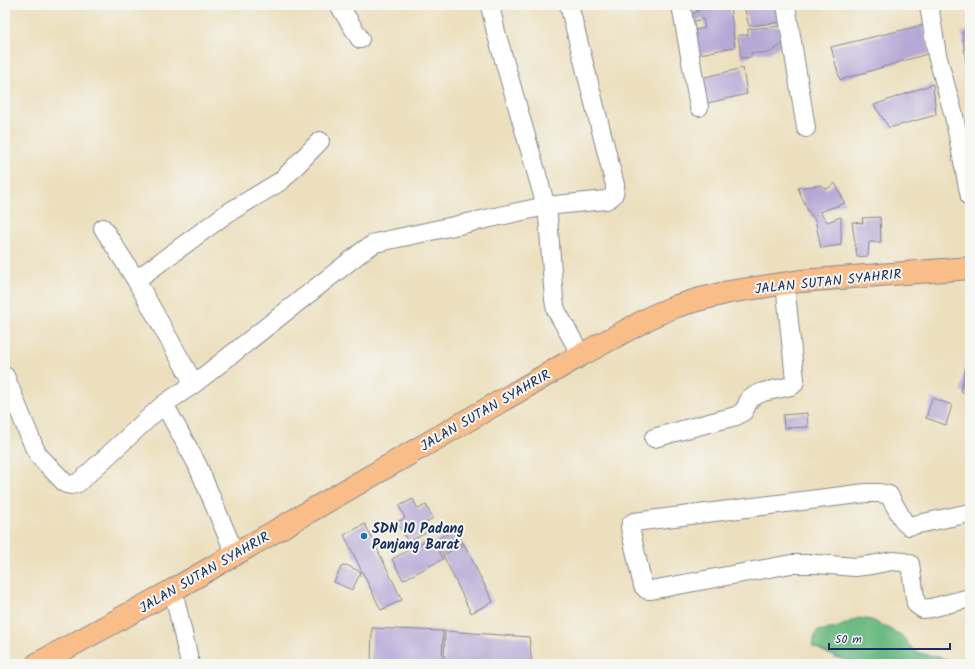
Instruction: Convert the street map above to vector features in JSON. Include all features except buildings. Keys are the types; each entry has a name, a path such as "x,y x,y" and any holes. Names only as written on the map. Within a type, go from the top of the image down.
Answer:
{"highway":[{"name":"JALAN SUTAN SYAHRIR","path":"37,664 173,590 581,354 655,315 677,306 729,292 785,283 970,268"}],"street":[{"path":"339,5 360,39"},
{"path":"490,5 496,32 546,206 556,310 581,354"},
{"path":"5,376 39,456 66,484 72,485 78,483 164,404 194,384 364,250 375,243 546,206 606,200 612,197 615,192 615,185 569,5"},
{"path":"681,5 699,107"},
{"path":"786,5 806,128"},
{"path":"929,5 937,55 962,114 970,197"},
{"path":"136,280 226,214 281,181 320,141"},
{"path":"103,228 136,280 194,384"},
{"path":"654,438 736,416 744,410 750,398 763,392 794,384 795,380 785,283"},
{"path":"164,404 197,464 235,554"},
{"path":"970,512 909,526 904,522 889,495 880,493 866,493 634,522 631,524 630,528 643,586 647,590 791,564 817,564 855,567 898,561 910,564 916,604 922,609 970,598"},
{"path":"173,590 190,664"}],"green space":[{"path":"858,618 872,620 901,635 915,652 970,664 859,664 835,657 812,646 817,631 836,628"}],"place":[{"name":"SDN 10 Padang Panjang Barat","path":"364,536"}]}
